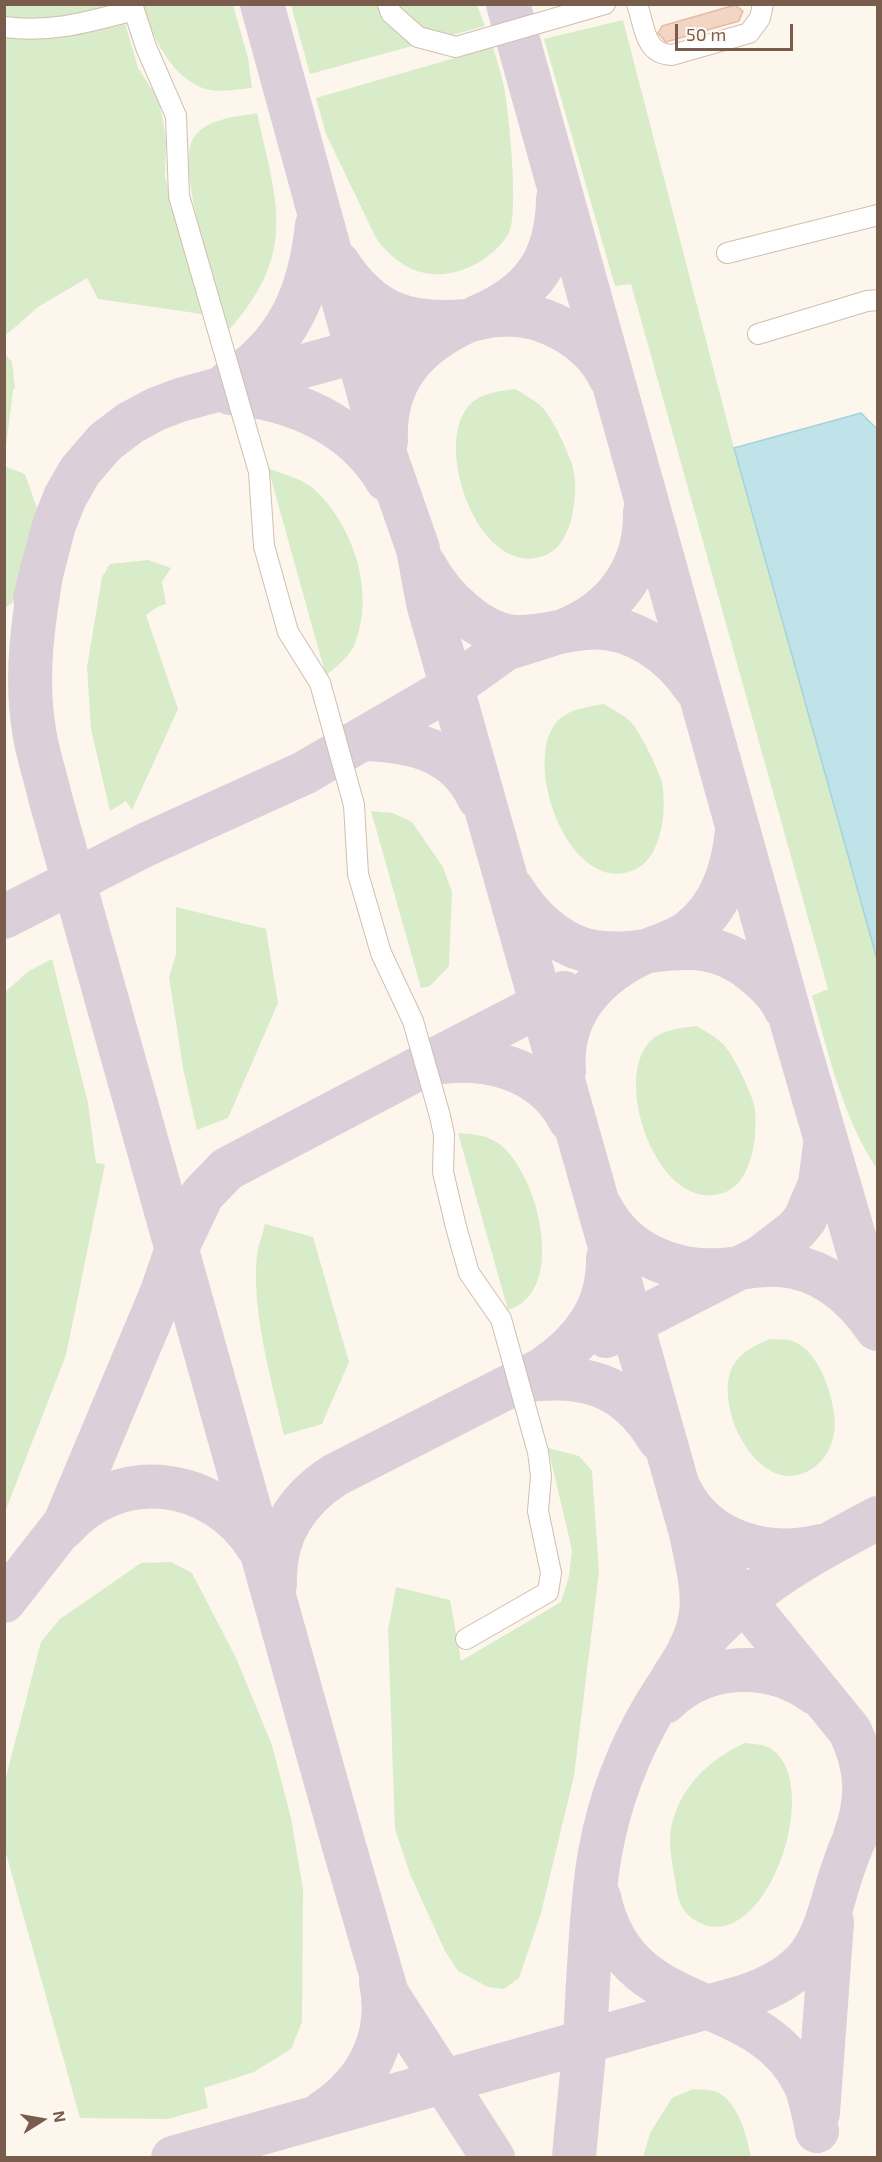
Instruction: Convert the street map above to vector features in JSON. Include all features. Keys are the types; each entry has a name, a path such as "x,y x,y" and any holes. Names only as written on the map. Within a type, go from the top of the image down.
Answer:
{"lane":[{"path":"388,4 391,13 418,37 456,47 605,4"},
{"path":"638,4 652,49 660,55 672,55 749,33 760,18 763,4"},
{"path":"4,27 36,30 67,28 133,7 146,47 176,116 179,196 259,472 264,546 288,632 320,683 354,805 358,874 381,953 413,1021 440,1116 444,1135 443,1172 469,1273 501,1320 538,1452 541,1476 538,1511 551,1573 548,1592 466,1639"},
{"path":"727,253 878,215"},
{"path":"758,334 867,301 878,300"}],"green space":[{"path":"5,5 120,5 138,68 158,99 166,140 165,177 202,314 98,299 87,278 38,307 5,336"},
{"path":"143,5 233,5 248,58 252,88 210,90 193,83 182,75 173,66 158,42"},
{"path":"291,5 477,5 485,26 310,74"},
{"path":"623,20 734,448 877,960 877,1169 846,1107 812,996 828,989 631,284 615,286 544,39"},
{"path":"493,47 504,87 510,139 513,206 509,233 490,255 473,266 445,274 424,273 397,260 376,238 326,134 316,98"},
{"path":"257,113 275,201 276,226 273,251 265,276 251,302 229,330 193,201 189,152 194,137 207,126 223,119"},
{"path":"5,354 12,362 15,388 5,456"},
{"path":"516,389 536,402 546,412 568,454 575,478 572,516 563,539 548,554 524,558 503,550 485,533 470,509 461,482 456,454 458,428 467,408 477,399 489,394"},
{"path":"4,466 25,474 37,508 12,603 5,608"},
{"path":"268,468 314,489 340,522 357,562 362,583 363,605 360,626 352,650 326,676"},
{"path":"148,560 171,568 162,582 166,604 146,615 178,709 132,810 126,801 110,811 91,729 87,667 102,577 110,564"},
{"path":"604,704 631,722 644,742 662,783 664,806 661,831 652,854 636,869 613,873 592,866 574,848 559,825 549,797 545,770 546,744 555,724 571,712"},
{"path":"371,811 393,813 412,822 443,867 452,892 449,966 430,986 421,988"},
{"path":"176,907 266,929 278,1003 228,1118 197,1130 183,1068 169,977 176,954"},
{"path":"52,959 88,1103 96,1163 105,1164 66,1355 5,1512 5,992 29,971"},
{"path":"696,1026 723,1044 736,1064 754,1105 756,1127 749,1165 743,1176 728,1191 704,1195 683,1187 665,1170 650,1146 641,1118 636,1091 638,1065 647,1045 657,1036"},
{"path":"458,1133 474,1134 498,1143 512,1157 525,1178 535,1203 541,1230 542,1257 538,1280 527,1299 508,1310"},
{"path":"265,1224 313,1237 349,1362 322,1424 284,1435 264,1346 257,1299 257,1256"},
{"path":"770,1339 789,1340 809,1352 823,1374 832,1400 835,1423 831,1446 818,1464 799,1475 781,1475 764,1467 750,1452 739,1434 731,1413 728,1392 733,1366 746,1352"},
{"path":"548,1448 579,1456 592,1471 599,1572 574,1776 541,1913 519,1978 504,1989 488,1987 458,1971 445,1951 410,1874 395,1829 388,1630 396,1587 450,1600 461,1661 561,1602 569,1576 572,1550"},
{"path":"171,1562 192,1573 236,1658 272,1745 291,1818 303,1889 302,2022 291,2049 254,2072 204,2088 208,2108 167,2119 80,2118 5,1850 5,1781 41,1642 60,1619 141,1563"},
{"path":"745,1743 763,1745 783,1761 791,1789 790,1823 781,1859 765,1892 744,1916 720,1927 693,1919 682,1906 672,1861 670,1835 675,1814 688,1788 719,1758"},
{"path":"693,2089 715,2091 731,2103 744,2130 751,2157 643,2157 650,2133 672,2098"}],"water":[{"path":"861,413 878,430 877,959 734,448"}],"building":[{"path":"735,5 743,11 739,21 666,42 658,33 662,26"}],"taxiway":[{"path":"262,4 387,460 418,549 428,603 691,1533 699,1574 702,1608 694,1640 686,1658 673,1677"},
{"path":"508,4 794,1030 878,1319"},
{"path":"477,317 497,308 513,297 538,272 553,240 558,199"},
{"path":"229,382 267,351 293,314 309,272 317,225"},
{"path":"338,263 364,294 377,305 392,313 426,321 467,321 432,341 406,368 390,400 386,420 386,441"},
{"path":"35,598 54,525 65,497 80,471 105,442 130,423 156,409 180,400 495,315 532,318 564,330 591,350 610,377"},
{"path":"230,393 276,401 319,417 357,443 387,480"},
{"path":"563,631 598,612 624,585 640,551 645,512"},
{"path":"425,566 451,601 475,622 488,629 502,635 516,637 585,628 618,630 649,643 675,664 696,689"},
{"path":"42,569 30,669 31,710 37,747 344,1846 387,1994 493,2158"},
{"path":"4,917 145,845 304,773 452,687 505,649 559,632"},
{"path":"366,739 400,742 432,751 459,769 479,798"},
{"path":"564,1071 564,1050 568,1030 575,1013 586,997 598,982 630,959 680,937 701,921 724,886 729,873 737,831"},
{"path":"513,890 534,918 553,934 574,946 607,953 672,948 713,951 735,959 756,974 780,998 785,1008"},
{"path":"438,1058 564,993"},
{"path":"4,1601 65,1523 162,1292 177,1248 202,1195 227,1169 425,1065 467,1061 508,1068 544,1087 570,1120"},
{"path":"606,1336 761,1257 795,1231 805,1219 820,1184 825,1145"},
{"path":"601,1208 611,1224 636,1248 668,1264 703,1270 780,1265 810,1271 836,1285 848,1295 877,1329"},
{"path":"275,1584 275,1567 283,1535 298,1508 309,1496 335,1475 543,1369 557,1359 581,1336 598,1308 604,1293 608,1258"},
{"path":"521,1381 564,1379 600,1386 616,1393 632,1405 659,1439"},
{"path":"63,1528 86,1508 111,1494 138,1487 165,1487 192,1493 217,1505 239,1523 258,1547"},
{"path":"681,1492 706,1524 741,1543 780,1550 800,1550 820,1546"},
{"path":"574,2158 597,1872 614,1796 628,1759 665,1690 688,1658 714,1629 743,1602 775,1578 808,1556 878,1518"},
{"path":"725,1577 850,1731 860,1757 864,1783 863,1809 855,1836"},
{"path":"665,1702 681,1689 699,1679 738,1670 778,1675 797,1682 815,1693"},
{"path":"173,2158 743,1997 774,1984 796,1970 811,1953 829,1914 854,1840 878,1805"},
{"path":"599,1897 613,1937 635,1966 663,1986 756,2031 783,2052 804,2082 817,2131"},
{"path":"818,2113 832,1922"},
{"path":"322,2113 352,2088 373,2057 383,2021 384,2002 381,1982"}]}
